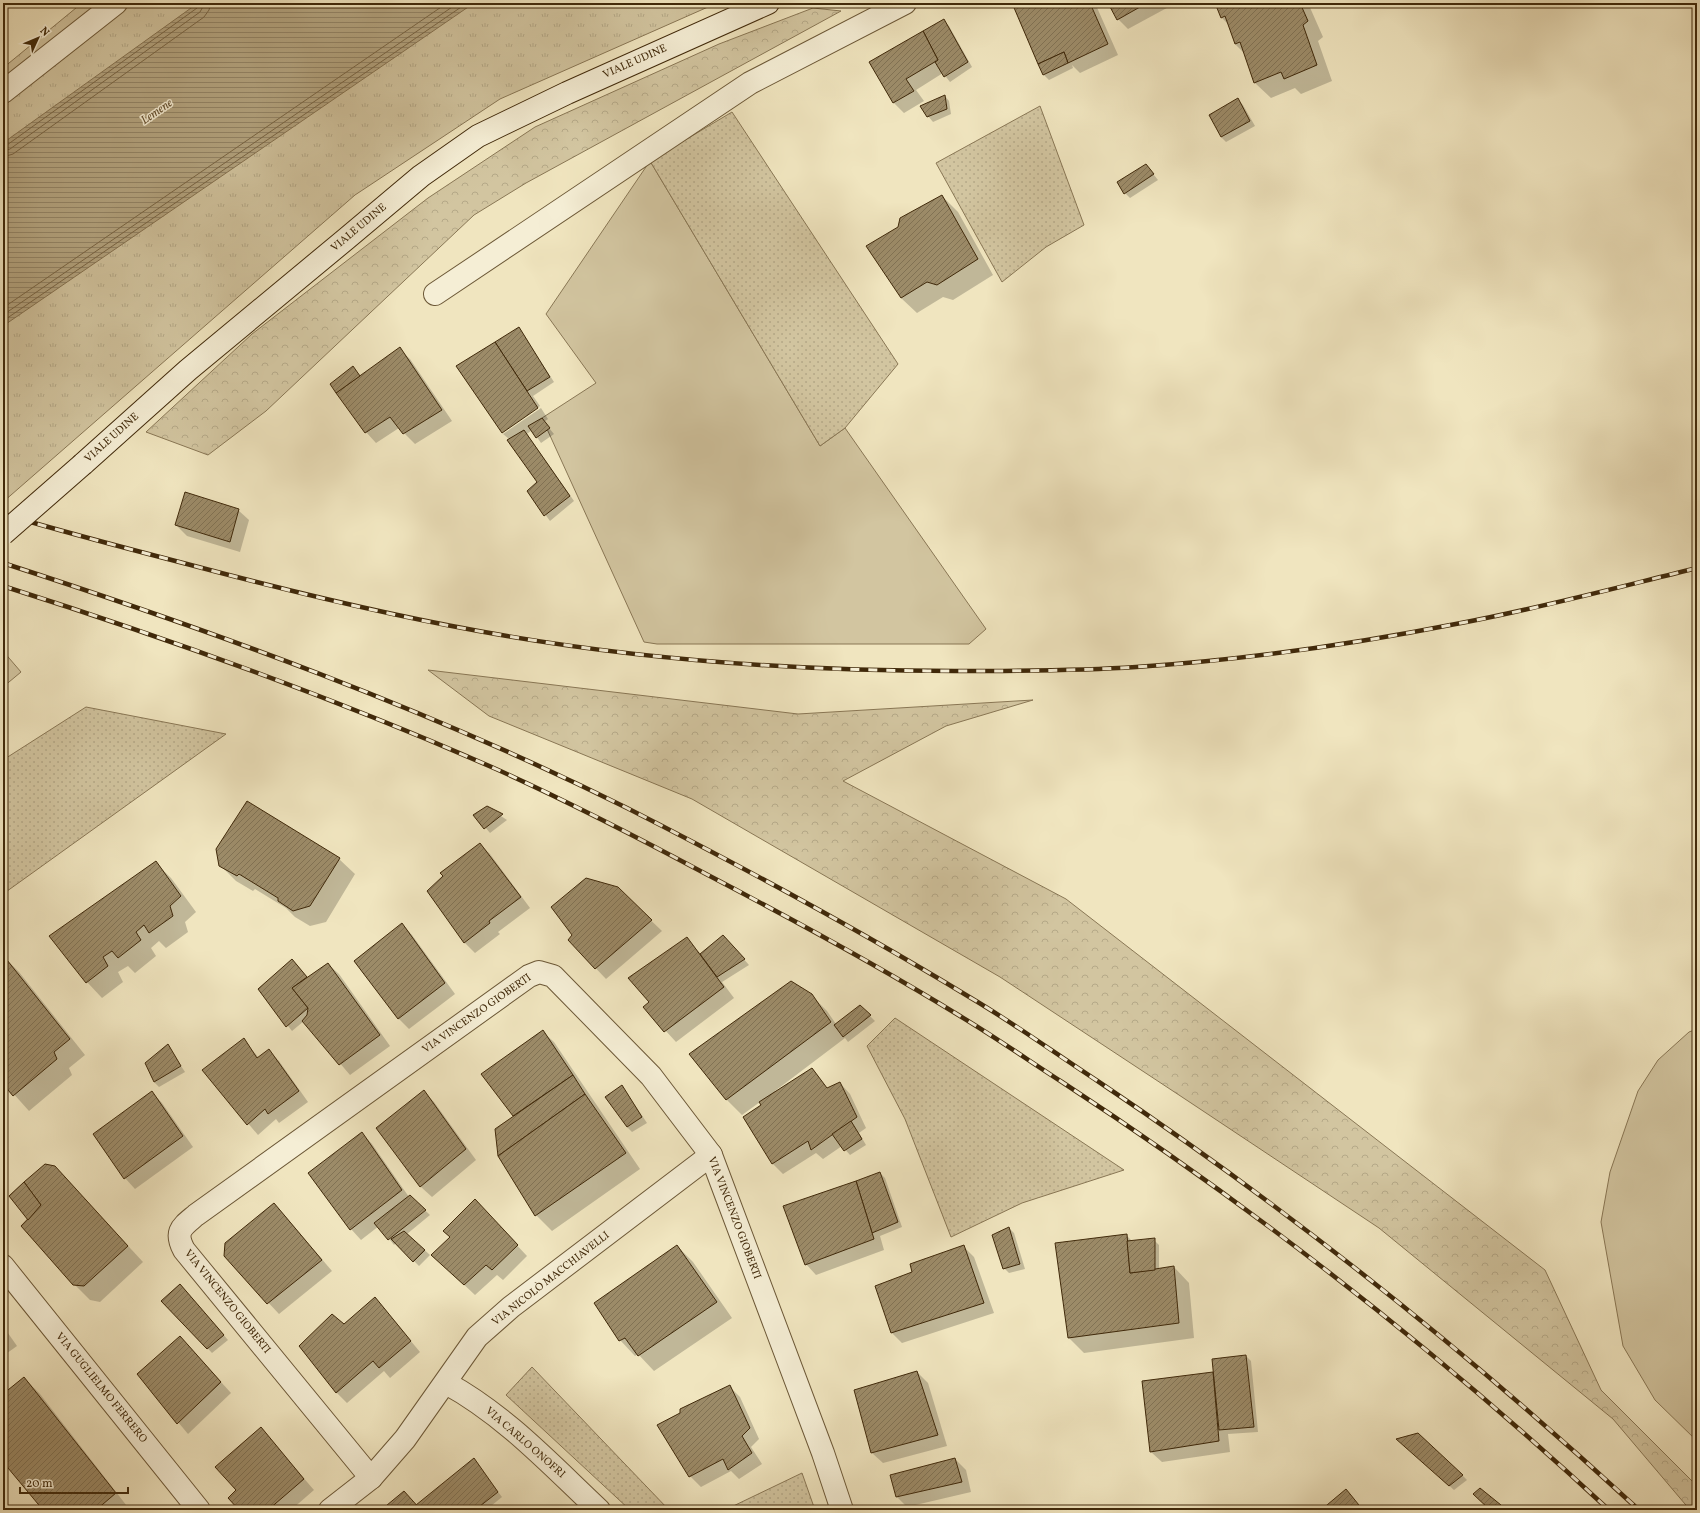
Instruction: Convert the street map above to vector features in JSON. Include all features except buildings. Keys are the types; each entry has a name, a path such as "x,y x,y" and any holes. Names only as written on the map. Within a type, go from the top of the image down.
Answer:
{"street":[{"path":"3,92 116,3"},
{"name":"VIALE UDINE","path":"3,534 188,370 421,176 478,136 567,93 768,3"},
{"path":"435,294 750,83 905,3"},
{"name":"VIA VINCENZO GIOBERTI","path":"371,1478 184,1250 178,1240 180,1229 196,1215 529,976 539,972 552,976 651,1076 711,1155 824,1453 842,1510"},
{"name":"VIA NICOLÒ MACCHIAVELLI","path":"330,1510 371,1478 405,1439 446,1384 477,1337 511,1306 711,1155"},
{"name":"VIA GUGLIELMO FERRERO","path":"3,1266 199,1510"},
{"name":"VIA CARLO ONOFRI","path":"446,1384 472,1398 510,1428 599,1510"}],"green space":[{"path":"82,3 717,3 500,99 355,195 3,502 3,68"},
{"path":"813,8 841,11 526,183 474,215 266,411 208,455 146,432 252,334 428,198 535,127 719,44"},
{"path":"1040,106 1084,225 1046,247 1002,282 936,163"},
{"path":"732,112 898,364 845,428 820,446 650,161"},
{"path":"650,161 820,446 845,428 986,629 969,644 657,644 644,642 542,418 596,383 546,314"},
{"path":"3,651 21,672 3,687"},
{"path":"428,670 798,714 1033,700 946,726 843,781 1066,899 1545,1270 1601,1390 1697,1486 1697,1510 1691,1510 1685,1504 1613,1419 1379,1228 1182,1097 1000,977 692,799 489,716"},
{"path":"86,707 226,734 3,894 3,760"},
{"path":"895,1018 1124,1170 1022,1203 951,1237 905,1119 867,1046"},
{"path":"1697,1029 1697,1441 1655,1400 1623,1346 1601,1222 1610,1172 1638,1091 1658,1060 1689,1032"},
{"path":"532,1367 669,1510 630,1510 506,1395"},
{"path":"802,1473 815,1510 725,1510"}],"water":[{"name":"Lemene","path":"198,3 474,3 3,326 3,143"}],"railway":[{"path":"3,514 266,585 386,613 467,629 563,645 674,658 786,667 899,671 1023,671 1091,669 1177,664 1259,656 1421,631 1521,611 1697,568"},
{"path":"3,563 241,644 320,674 475,737 627,808 757,876 886,948 971,998 1019,1029 1099,1082 1240,1181 1309,1233 1444,1340 1510,1395 1639,1510"},
{"path":"3,586 190,648 252,671 375,718 496,769 654,846 866,961 999,1040 1206,1180 1276,1232 1413,1339 1480,1395 1609,1510"}]}
